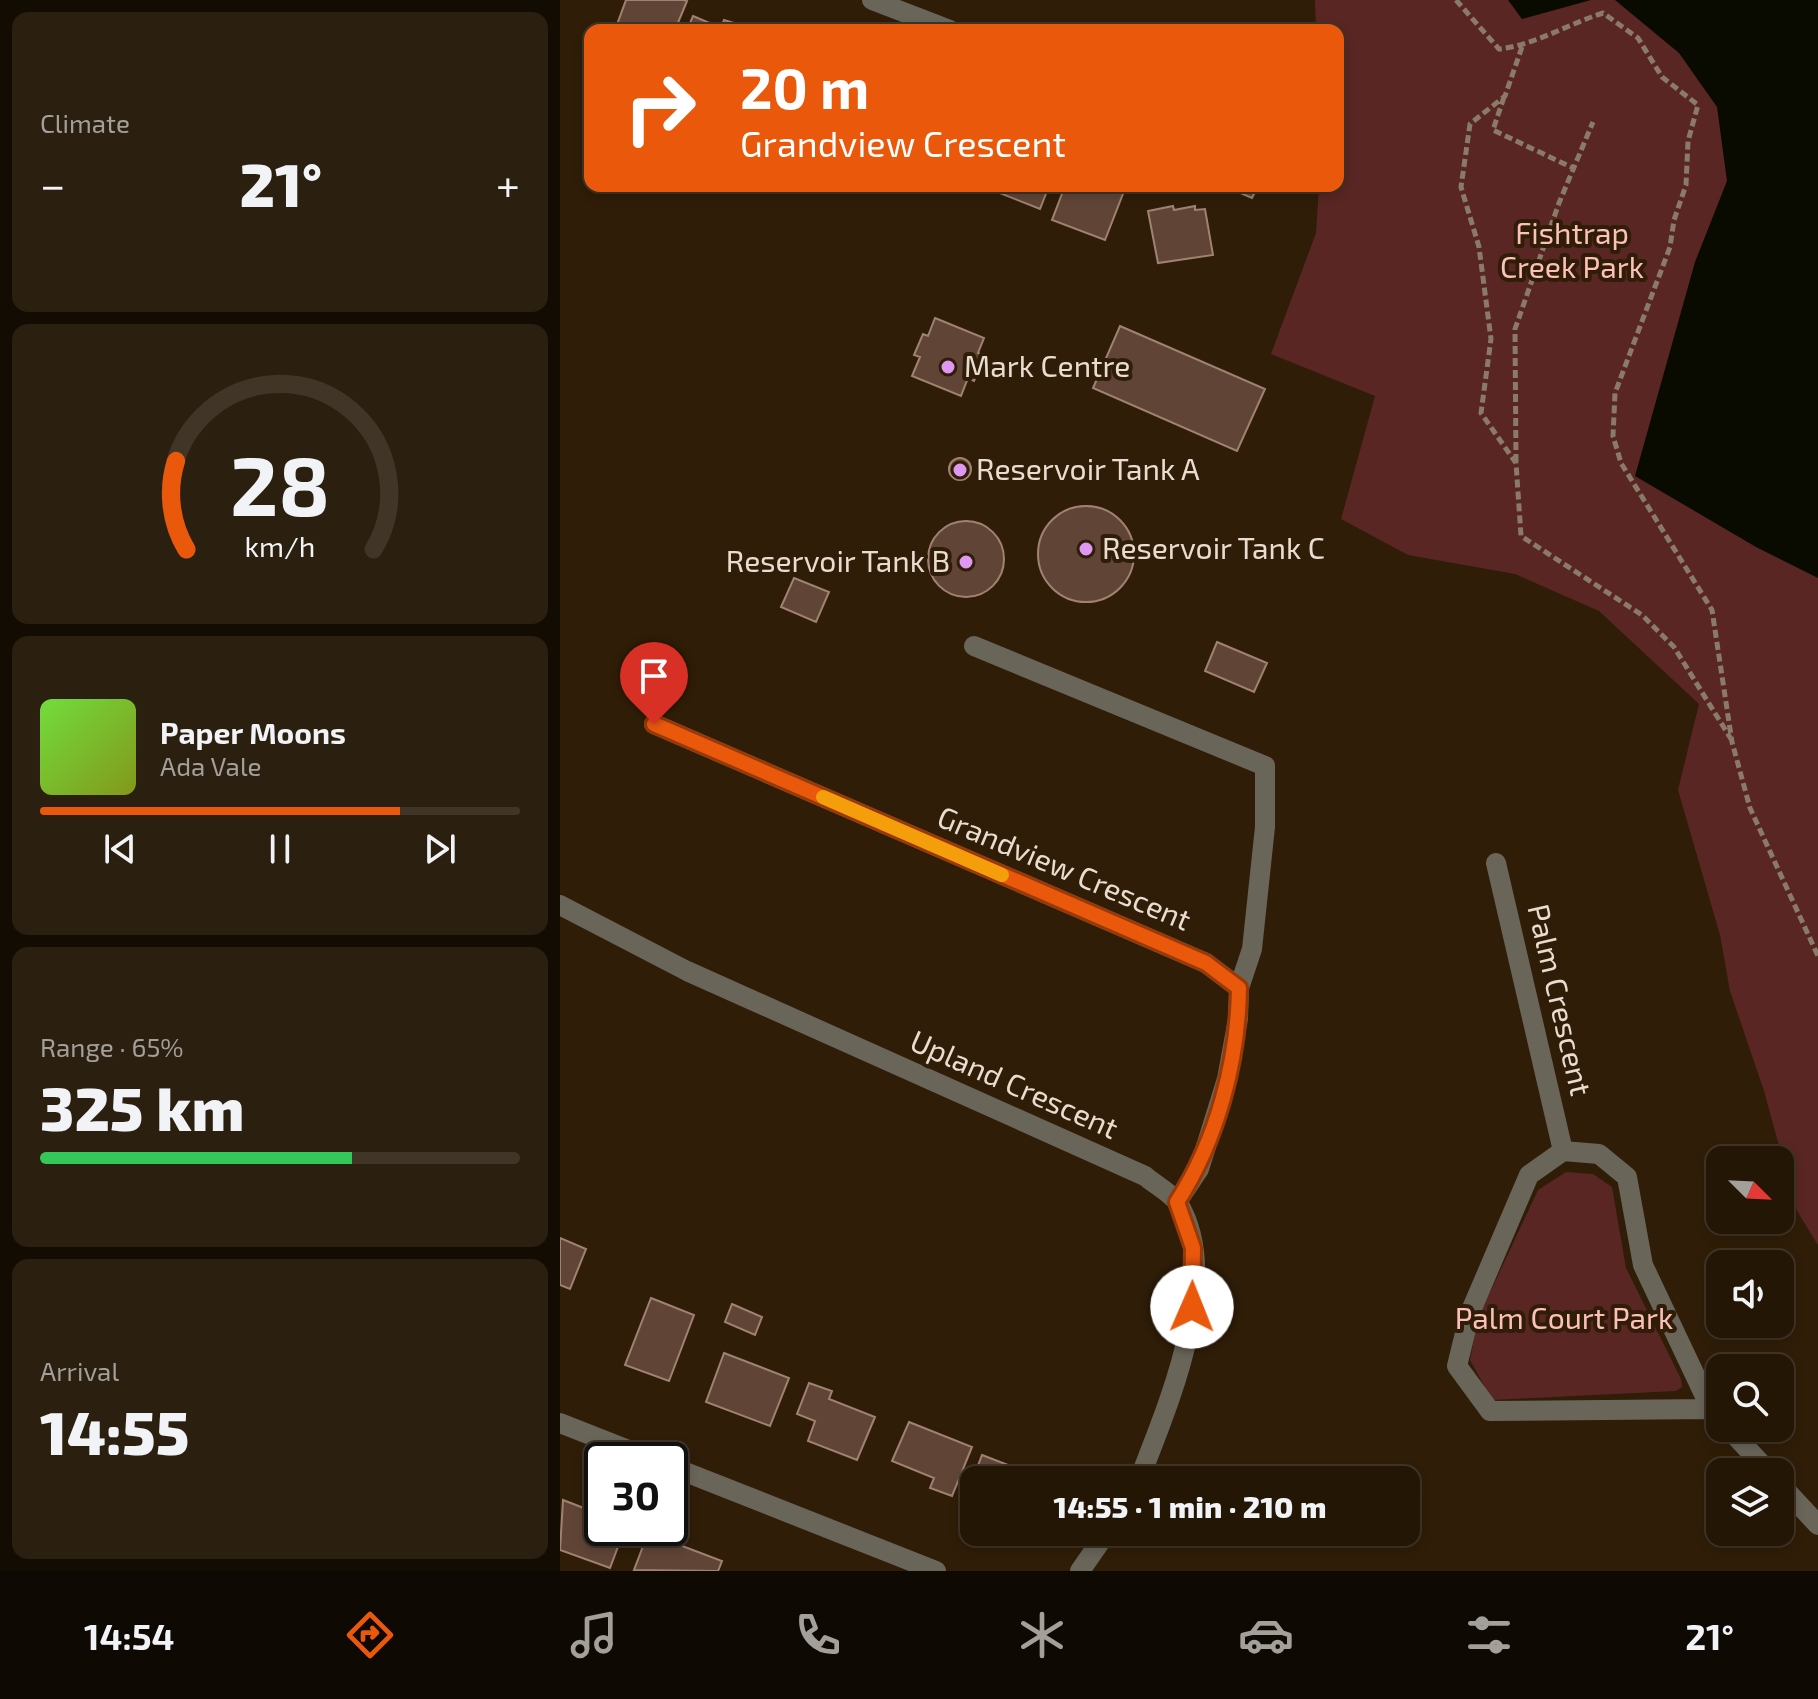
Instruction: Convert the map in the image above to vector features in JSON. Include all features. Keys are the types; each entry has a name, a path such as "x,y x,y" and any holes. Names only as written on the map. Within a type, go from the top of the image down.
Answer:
{"street":[{"path":"872,0 934,24"},
{"path":"974,646 1265,766 1265,827 1252,949 1239,988 1238,1019 1227,1079 1199,1169 1177,1202 1193,1248 1192,1307 1173,1392 1144,1466"},
{"name":"Grandview Crescent","path":"654,724 1206,963 1239,988"},
{"name":"Palm Crescent","path":"1496,863 1563,1151"},
{"name":"Upland Crescent","path":"560,905 687,971 1145,1176 1177,1202"},
{"path":"1706,1395 1643,1265 1627,1177 1599,1154 1563,1151 1529,1175 1470,1313 1457,1366 1490,1411 1706,1414"},
{"path":"560,1423 608,1442"},
{"path":"1741,1442 1756,1458"},
{"path":"688,1473 936,1571"},
{"path":"1794,1499 1818,1525"},
{"path":"1080,1571 1097,1546"}],"path":[{"path":"1456,0 1499,49 1522,47 1564,25 1603,13 1638,38 1662,77 1698,105 1688,141 1686,185 1674,220 1670,247 1615,393 1613,436 1621,463 1712,610 1732,742 1750,808 1818,956"},
{"path":"1522,47 1493,130 1573,168"},
{"path":"1505,96 1470,124 1461,187 1479,247 1491,339 1481,413 1516,463"},
{"path":"1593,122 1559,203 1515,329 1516,463 1521,536 1642,615 1674,647 1732,742"}],"green space":[{"name":"Fishtrap Creek Park","path":"1315,0 1818,0 1818,1245 1797,1211 1794,1200 1794,1146 1779,1146 1730,991 1720,935 1678,790 1699,704 1599,611 1515,574 1408,555 1341,519 1375,396 1271,354 1316,233 1319,192 1344,192 1344,24 1316,24"},
{"name":"Palm Court Park","path":"1566,1172 1593,1174 1612,1187 1626,1268 1681,1379 1682,1387 1676,1391 1492,1400 1470,1360 1478,1318 1538,1190"}],"shaded area":[{"path":"1508,0 1591,0 1522,19"},
{"path":"1615,0 1818,0 1818,578 1756,547 1635,476 1695,262 1727,181 1717,107 1679,53"}],"building":[{"path":"626,0 687,1 677,24 617,24"},
{"path":"693,16 712,24 690,24"},
{"path":"997,192 1047,192 1040,209"},
{"path":"1063,192 1124,192 1105,240 1052,220"},
{"path":"1238,192 1255,192 1252,198"},
{"path":"1173,206 1174,210 1195,206 1195,210 1205,209 1213,255 1158,263 1148,211"},
{"name":"Mark Centre","path":"935,318 984,338 978,353 985,356 974,381 968,378 961,396 912,376 920,357 914,355 923,334 928,336"},
{"path":"1120,326 1265,389 1237,451 1093,388"},
{"name":"Reservoir Tank A","path":"960,458 968,461 971,469 968,477 960,480 952,477 949,469 952,461"},
{"name":"Reservoir Tank C","path":"1086,506 1104,510 1120,520 1130,536 1134,554 1130,572 1120,588 1104,598 1086,602 1068,598 1052,588 1042,572 1038,554 1042,536 1052,520 1068,510"},
{"name":"Reservoir Tank B","path":"966,521 981,524 993,532 1001,544 1004,559 1001,574 993,586 981,594 966,597 951,594 939,586 931,574 928,559 931,544 939,532 951,524"},
{"path":"794,578 829,592 816,622 781,607"},
{"path":"1217,642 1267,663 1254,692 1205,671"},
{"path":"560,1238 586,1249 570,1289 560,1285"},
{"path":"651,1298 694,1315 669,1381 625,1365"},
{"path":"732,1304 762,1317 755,1335 725,1322"},
{"path":"724,1353 789,1378 770,1426 706,1402"},
{"path":"809,1383 832,1391 829,1399 875,1417 857,1460 808,1441 815,1421 797,1414"},
{"path":"909,1422 972,1447 964,1466 960,1466 960,1476 952,1496 930,1488 934,1478 892,1461"},
{"path":"982,1455 1011,1466 978,1466"},
{"path":"563,1500 584,1508 584,1546 618,1546 610,1568 560,1550"},
{"path":"643,1546 682,1546 722,1561 718,1571 634,1570"}],"slow traffic":[{"path":"823,797 1002,875"}],"place":[{"name":"Mark Centre","path":"948,367"},
{"name":"Reservoir Tank A","path":"960,470"},
{"name":"Reservoir Tank C","path":"1086,549"},
{"name":"Reservoir Tank B","path":"966,562"}],"route":[{"path":"654,724 1206,963 1239,988 1238,1019 1227,1079 1199,1169 1177,1202 1193,1248 1192,1307"}]}
